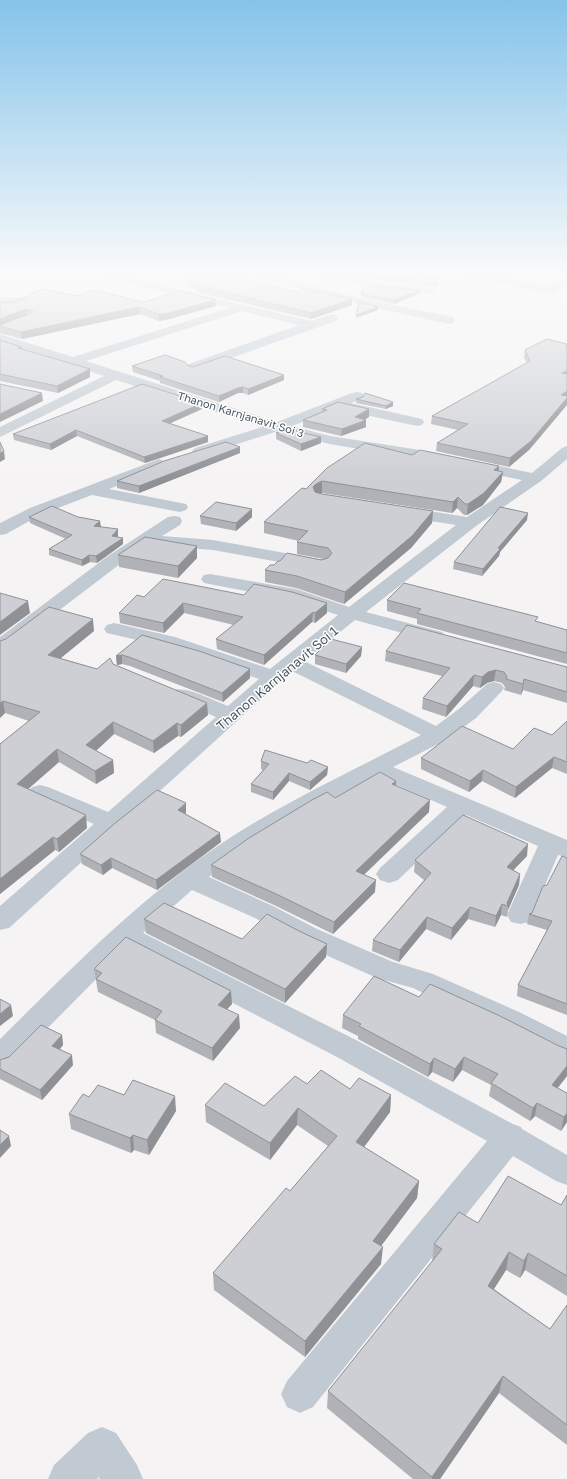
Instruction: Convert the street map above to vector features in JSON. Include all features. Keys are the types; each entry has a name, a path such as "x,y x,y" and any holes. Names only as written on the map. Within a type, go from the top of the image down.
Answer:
{"street":[{"name":"Thanon Karnjanavit Soi 3","path":"16,343 277,427 330,440 433,457 535,478"},
{"path":"74,361 131,343"},
{"path":"194,367 261,343"},
{"path":"2,431 115,374"},
{"path":"43,396 65,400"},
{"path":"0,530 36,511 90,490 180,458 277,427 357,396"},
{"path":"337,404 417,422"},
{"name":"Thanon Karnjanavit Soi 1","path":"0,921 282,670 470,522 535,478 567,451"},
{"path":"1,644 114,560 144,540 177,514 90,490"},
{"path":"392,510 470,522"},
{"path":"144,540 213,545 321,565"},
{"path":"210,579 296,596 353,614 453,640"},
{"path":"114,629 282,670 438,735"},
{"path":"158,686 231,715"},
{"path":"0,1058 123,935 191,879 244,840 294,810 438,735 468,713 494,688"},
{"path":"376,768 559,846 520,915"},
{"path":"40,792 111,822"},
{"path":"389,874 463,805"},
{"path":"191,879 264,912 308,936 386,971 413,977 423,981 509,1020 567,1050"},
{"path":"123,935 298,1024 510,1136 567,1171"},
{"path":"300,1394 510,1136"},
{"path":"68,1479 102,1447 123,1479"}],"building":[{"path":"0,343 9,343 21,347 18,348 90,369 57,386 0,374"},
{"path":"539,343 567,344 565,346 567,347 567,371 562,373 567,374 567,391 561,395 567,396 567,398 531,441 510,458 437,443 468,424 432,416 530,361 525,350"},
{"path":"165,355 185,362 187,365 193,367 225,356 284,375 248,389 243,387 238,388 219,396 160,377 163,376 132,366"},
{"path":"0,384 42,393 0,414"},
{"path":"142,384 202,403 162,421 208,436 144,457 76,430 50,444 13,434"},
{"path":"365,393 393,402 386,406 356,399 363,397"},
{"path":"338,402 369,409 355,417 366,420 342,429 303,420 327,410 322,409"},
{"path":"287,429 321,437 301,444 276,433"},
{"path":"0,442 4,451 0,453"},
{"path":"226,442 240,447 139,486 117,481 164,461"},
{"path":"365,443 412,455 420,450 499,466 494,470 503,472 484,493 468,504 465,504 458,497 453,502 322,481 313,487 315,492 433,511 412,536 345,592 297,576 265,570 270,565 274,565 280,561 287,553 321,560 328,558 332,553 328,548 297,542 308,531 264,522 302,488 306,489 327,468"},
{"path":"216,502 252,509 236,523 200,516"},
{"path":"52,506 78,517 100,521 94,526 118,529 112,536 123,538 96,556 89,555 82,560 49,549 72,535 29,517"},
{"path":"500,507 528,513 498,548 500,549 483,569 454,562"},
{"path":"145,537 197,546 178,566 118,555"},
{"path":"163,579 244,595 254,584 292,592 327,603 315,613 313,612 264,655 216,639 243,617 183,603 163,623 119,613 137,595 144,597"},
{"path":"404,583 538,617 535,621 567,630 567,653 417,613 421,609 387,600"},
{"path":"0,593 28,601 0,622"},
{"path":"49,607 93,619 48,655 97,669 110,658 113,664 207,703 181,725 177,723 153,741 113,722 86,745 113,760 95,771 57,749 17,784 86,815 57,839 53,837 0,879 0,744 40,712 3,701 0,703 0,641 6,639"},
{"path":"407,625 567,667 567,692 524,679 523,684 506,679 507,677 504,672 496,670 488,672 482,677 474,675 447,706 423,698 450,668 386,651"},
{"path":"142,635 199,651 250,669 222,693 129,657 122,655 116,656"},
{"path":"331,639 362,647 346,664 315,655"},
{"path":"567,721 567,762 554,757 516,787 483,770 470,781 421,758 462,726 513,749 534,728 552,735"},
{"path":"265,750 307,763 311,760 328,767 310,782 289,773 273,792 251,784 269,764 261,761"},
{"path":"380,772 396,781 392,784 430,800 356,871 376,880 334,922 211,865 249,838 312,800 327,792 335,798"},
{"path":"157,790 186,803 178,810 220,833 156,880 111,858 101,865 80,854 114,824"},
{"path":"463,815 528,844 507,867 520,874 507,903 508,906 502,904 496,916 470,907 452,928 427,917 400,950 373,940 431,873 415,860"},
{"path":"562,856 567,858 567,1004 518,985 552,921 529,914 532,913 543,886 547,885"},
{"path":"164,903 242,939 267,914 327,944 285,989 144,919"},
{"path":"126,937 231,991 218,1005 239,1015 212,1048 155,1020 162,1011 96,979 102,973 94,969"},
{"path":"374,976 419,997 430,984 567,1049 567,1066 552,1085 567,1093 567,1113 564,1117 537,1103 533,1108 491,1083 498,1074 464,1057 455,1069 434,1058 430,1064 359,1026 361,1024 343,1015"},
{"path":"0,999 11,1005 0,1014"},
{"path":"41,1025 62,1035 52,1046 72,1055 40,1090 0,1069 0,1060 9,1057"},
{"path":"321,1070 350,1089 359,1078 391,1095 356,1142 419,1181 373,1241 383,1247 305,1341 213,1273 286,1188 290,1191 337,1136 298,1108 270,1143 205,1105 225,1083 264,1106 295,1076 307,1084"},
{"path":"133,1080 175,1096 147,1140 133,1135 130,1138 69,1114 83,1094 89,1097 98,1085 124,1095"},
{"path":"0,1130 9,1136 0,1145"},
{"path":"508,1176 561,1205 567,1195 567,1276 528,1253 524,1261 509,1252 488,1286 550,1329 567,1305 567,1425 503,1376 432,1477 328,1391 442,1249 434,1244 459,1212 478,1223"}]}
